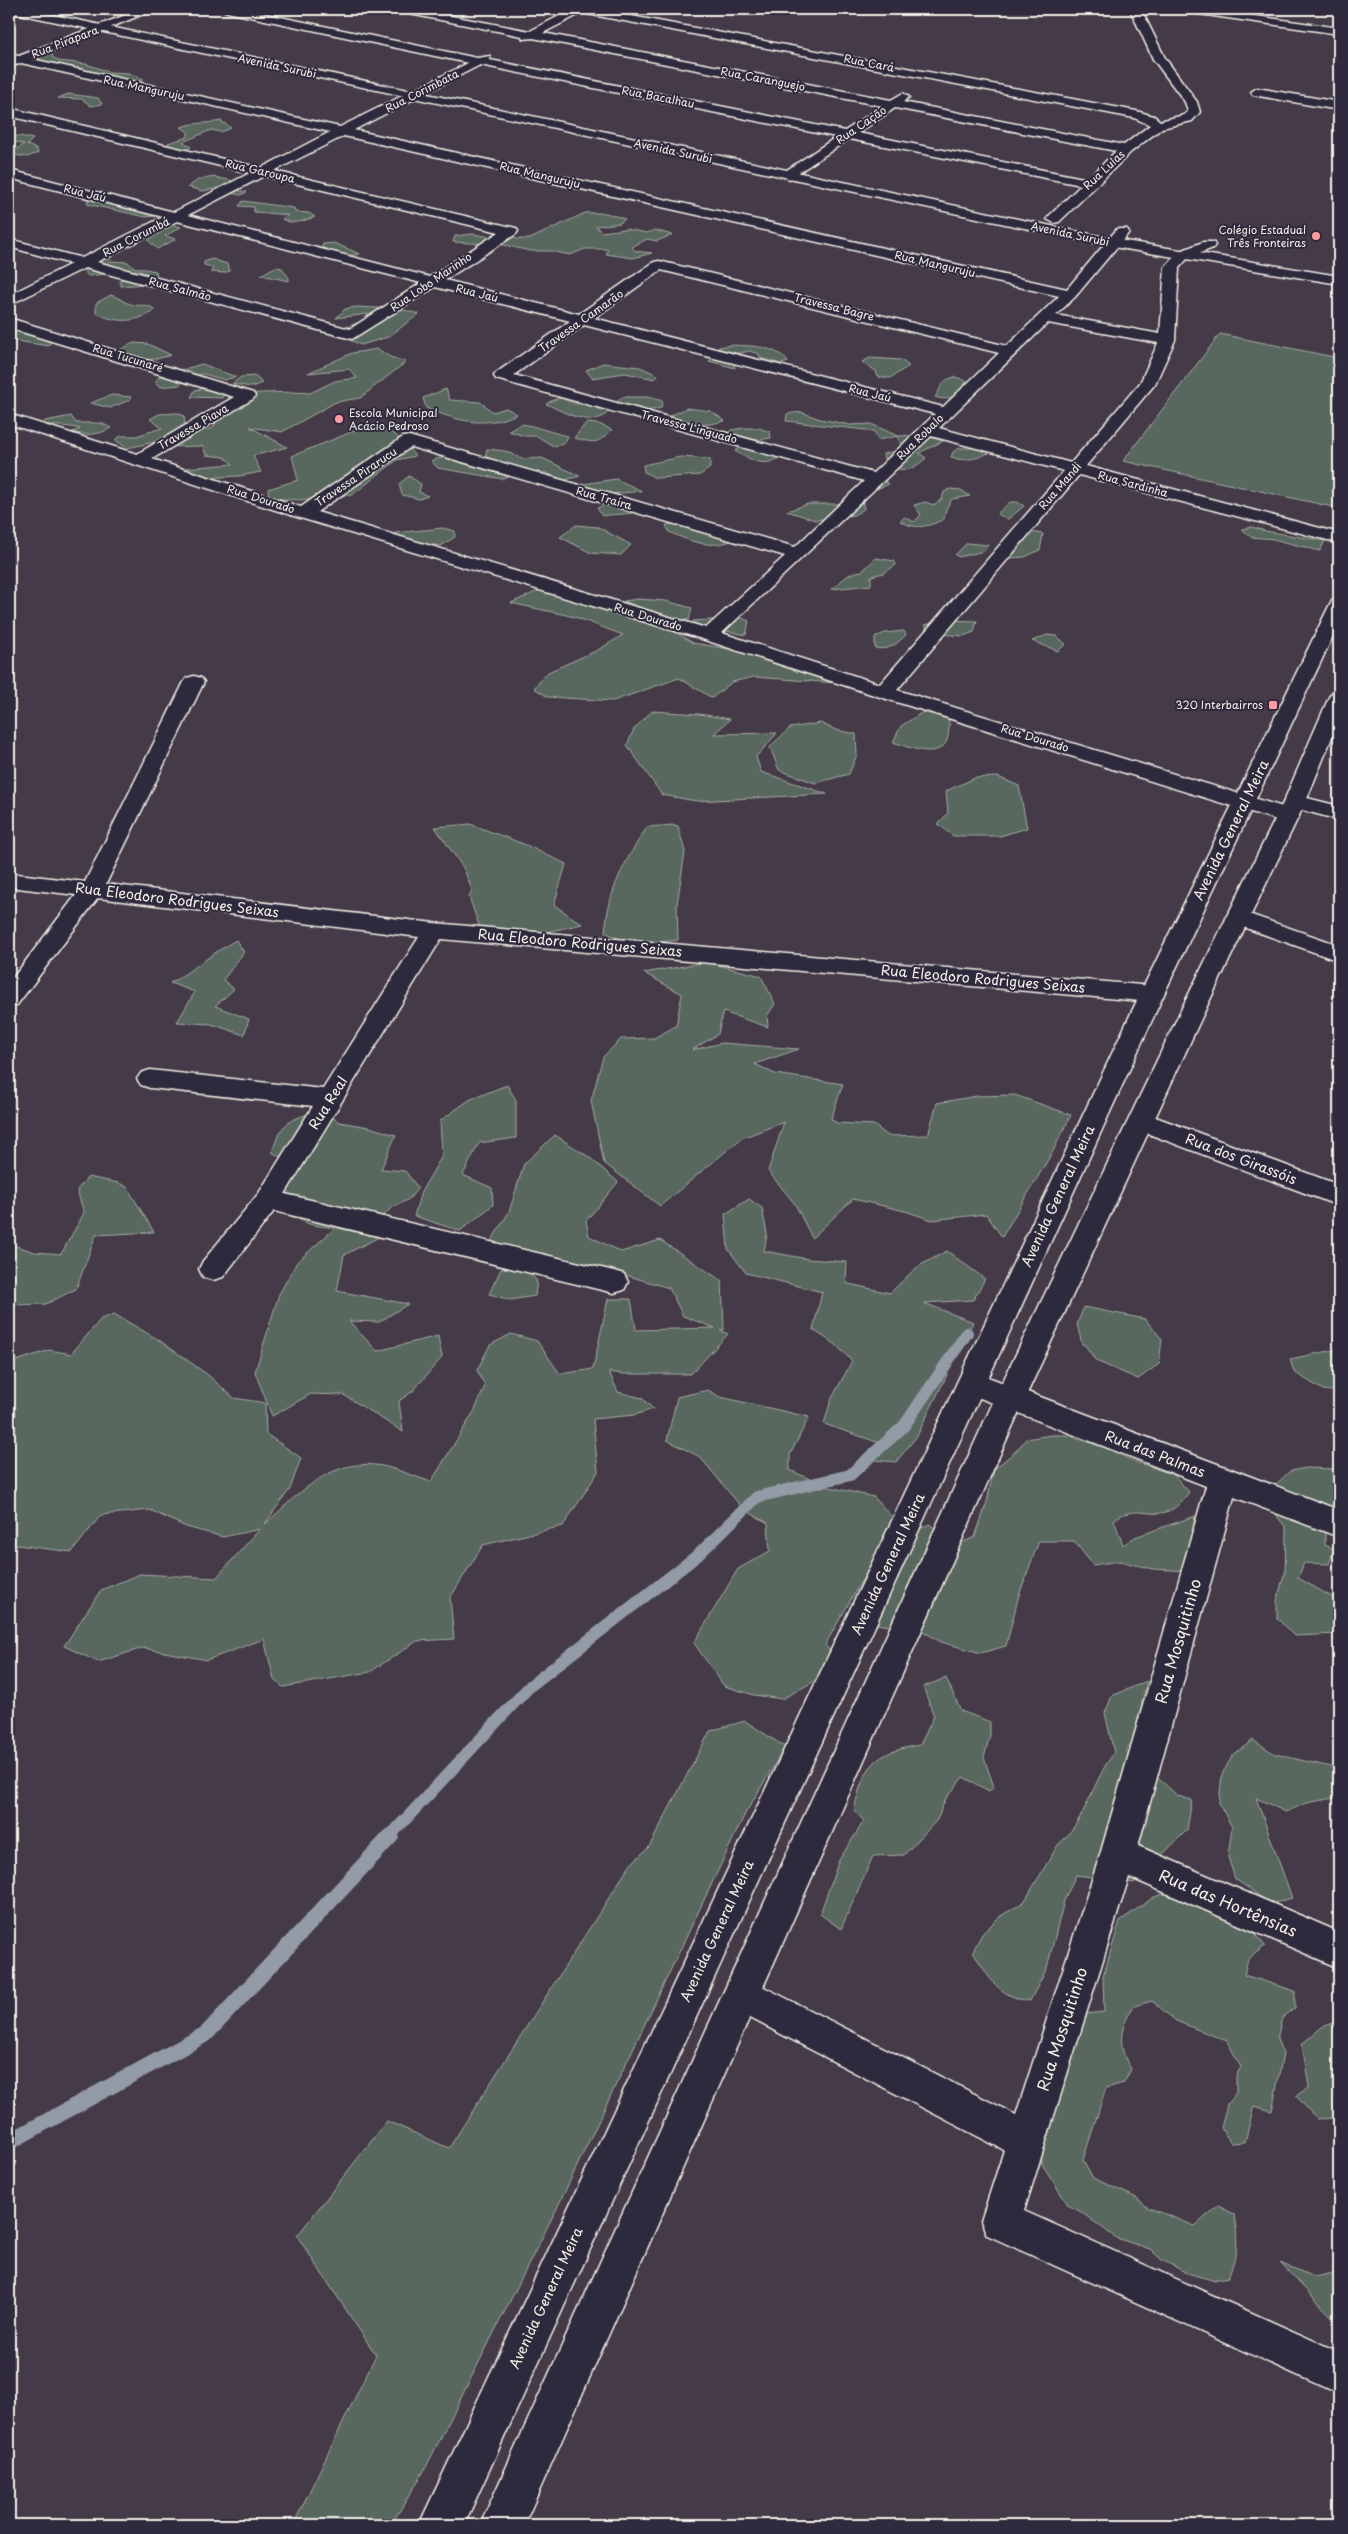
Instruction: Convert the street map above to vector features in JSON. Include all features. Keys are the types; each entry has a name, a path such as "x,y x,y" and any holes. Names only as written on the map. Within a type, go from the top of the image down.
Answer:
{"street":[{"name":"Avenida Surubi","path":"10,9 789,175 1117,237 1212,245 1183,255"},
{"name":"Avenida Surubi","path":"52,9 114,24 1054,219 1183,255 1339,280"},
{"name":"Rua Pirapara","path":"13,61 150,9"},
{"name":"Rua Bacalhau","path":"227,9 1090,183"},
{"name":"Rua Caranguejo","path":"399,9 1126,149"},
{"path":"514,43 580,9"},
{"name":"Rua Cará","path":"580,9 1136,115 1150,119 1158,125"},
{"path":"1136,9 1159,59 1191,102 1194,112 1188,118 1158,125"},
{"path":"1185,9 1339,31"},
{"path":"274,19 291,12"},
{"name":"Rua Corimbata","path":"262,172 497,52"},
{"name":"Rua Manguruju","path":"13,61 340,131 1070,294"},
{"name":"Rua Cação","path":"789,175 799,166 894,103 932,75"},
{"path":"1258,92 1339,106"},
{"name":"Rua Garoupa","path":"9,112 510,231"},
{"name":"Rua Lulas","path":"1054,219 1126,149 1158,125"},
{"name":"Rua Corumbá","path":"9,301 262,172"},
{"name":"Rua Jaú","path":"9,174 945,412"},
{"name":"Rua Lobo Marinho","path":"352,334 510,231"},
{"name":"Rua Robalo","path":"709,635 798,554 1009,351 1046,318 1070,294 1117,237"},
{"name":"Rua Salmão","path":"9,243 352,334"},
{"name":"Rua Mandi","path":"884,692 1147,384 1167,340 1172,266 1183,255"},
{"name":"Travessa Camarão","path":"502,376 659,265"},
{"name":"Travessa Bagre","path":"659,265 1009,351"},
{"path":"1046,318 1167,340"},
{"name":"Rua Tucunaré","path":"9,323 247,396"},
{"name":"Travessa Linguado","path":"502,376 876,479"},
{"name":"Travessa Piava","path":"140,460 157,448 247,396"},
{"name":"Rua Dourado","path":"9,419 303,513 709,635 884,692 1245,803 1339,813"},
{"name":"Rua Sardinha","path":"927,430 1339,538"},
{"name":"Travessa Pirarucu","path":"303,513 409,441"},
{"name":"Rua Traíra","path":"409,441 798,554"},
{"name":"Avenida General Meira","path":"441,2525 1152,994 1339,604"},
{"path":"9,999 92,890 194,682"},
{"path":"502,2525 1010,1398 1237,917 1291,808 1339,697"},
{"name":"Rua Eleodoro Rodrigues Seixas","path":"9,880 434,931 1152,994 1195,1006"},
{"path":"1237,917 1339,953"},
{"name":"Rua Real","path":"213,1269 268,1200 434,931"},
{"path":"150,1079 330,1099"},
{"name":"Rua dos Girassóis","path":"1142,1121 1339,1196"},
{"path":"268,1200 614,1282"},
{"name":"Rua das Palmas","path":"972,1383 1339,1524"},
{"name":"Rua Mosquitinho","path":"1223,1480 1118,1855 1001,2221 1339,2373"},
{"name":"Rua das Hortênsias","path":"1118,1855 1339,1950"},
{"path":"742,1994 1026,2141"}],"green space":[{"path":"83,37 80,41 54,51 52,57 59,61 86,64 110,72 129,73 144,79 133,83 94,74 93,72 57,67 39,58 44,54 43,52"},
{"path":"69,94 98,98 102,104 91,106 82,99 57,98"},
{"path":"221,121 231,128 221,132 211,130 183,142 191,147 185,150 168,147 168,143 188,137 188,132 181,127"},
{"path":"19,136 33,139 27,145 37,149 38,153 27,157 9,154 24,144 9,141 9,137"},
{"path":"264,176 236,190 247,192 241,195 224,192 228,187 202,191 188,187 198,180 214,177 238,182"},
{"path":"103,198 153,210 155,216 146,217 87,204 88,200"},
{"path":"243,201 294,208 295,212 309,213 315,217 299,222 290,222 282,219 288,215 254,212 254,207 239,206"},
{"path":"585,213 606,213 625,219 620,223 596,226 601,232 626,229 647,233 655,230 672,235 657,241 647,239 632,247 635,251 652,253 633,258 606,254 608,249 585,249 570,255 551,251 530,251 504,245 453,242 455,236 473,234 491,237 504,231 510,232 516,239 530,239"},
{"path":"173,225 181,227 165,236 176,239 157,249 148,240"},
{"path":"334,243 360,254 340,255 322,247 323,244"},
{"path":"115,254 108,261 128,262 133,267 156,271 157,276 145,284 121,286 119,281 131,275 147,273 136,270 88,276 84,271 90,267 110,264 81,258"},
{"path":"212,259 227,264 230,271 223,273 211,272 213,267 204,265 204,262"},
{"path":"275,267 282,268 289,281 261,275"},
{"path":"111,295 130,304 151,307 154,309 153,312 132,320 111,319 96,313 96,303"},
{"path":"356,307 400,309 419,314 388,337 361,345 343,337 346,327 368,319 368,314 336,318 345,309"},
{"path":"9,327 51,337 49,346 9,340"},
{"path":"1220,334 1339,358 1339,495 1333,507 1123,461"},
{"path":"134,343 148,344 171,355 143,360 130,358 117,351"},
{"path":"731,345 770,349 783,356 788,362 781,364 760,358 759,354 749,351 732,355 735,368 709,361 713,358 719,347"},
{"path":"378,349 390,357 406,362 360,398 336,402 282,432 250,427 287,447 253,456 261,472 239,476 202,478 185,468 233,464 224,457 206,455 203,446 165,447 175,439 213,428 231,394 310,393 335,381 357,378 349,369 308,373 352,353"},
{"path":"870,358 901,360 909,366 890,378 878,377 876,371 862,362"},
{"path":"603,363 640,367 658,375 655,379 625,373 592,378 586,370"},
{"path":"202,364 236,377 224,380 204,374 192,376 179,385 160,387 155,382 160,376"},
{"path":"255,376 262,383 252,387 232,384 241,377"},
{"path":"956,377 970,383 950,398 935,397 942,384"},
{"path":"212,387 226,392 222,398 191,397 195,390"},
{"path":"446,389 450,400 480,402 493,412 506,408 517,414 505,419 471,422 449,417 426,408 423,398"},
{"path":"112,395 131,397 130,400 110,408 90,403"},
{"path":"622,397 648,397 663,401 661,408 638,413 610,410 596,419 578,418 546,404 561,398 579,404 616,403"},
{"path":"687,408 711,411 725,421 705,425 684,426 665,418"},
{"path":"801,412 820,419 850,425 871,424 898,436 878,440 874,431 786,421 787,414"},
{"path":"178,413 184,416 185,424 160,441 127,448 115,440 121,436 136,436 162,428 150,419 159,414"},
{"path":"71,416 76,423 101,423 111,428 97,433 82,434 72,432 80,429 43,424 45,421"},
{"path":"586,423 599,424 612,430 595,442 574,438"},
{"path":"521,424 568,436 564,444 553,446 537,436 524,436 509,431"},
{"path":"759,428 770,432 771,438 741,442 727,436 731,430"},
{"path":"359,429 392,433 415,456 397,460 352,495 300,500 269,498 268,489 298,480 292,456"},
{"path":"923,435 943,441 919,453 926,458 916,466 903,470 885,465 883,454 902,450 898,436"},
{"path":"744,446 781,456 770,462 758,462 735,451"},
{"path":"960,448 973,448 991,452 966,460 951,457 953,452"},
{"path":"487,449 505,451 522,459 542,458 580,476 565,480 546,473 520,472 503,479 438,468 431,461 453,454 484,462"},
{"path":"681,457 710,459 710,468 700,475 656,478 644,472 643,465"},
{"path":"409,476 421,484 419,492 428,496 419,499 402,495 399,484"},
{"path":"616,479 642,491 602,495 583,484"},
{"path":"885,481 889,484 861,495 863,484"},
{"path":"950,489 961,490 970,496 952,499 946,509 944,519 922,526 911,526 900,521 905,517 914,522 921,515 914,505 925,502 934,505 942,499 944,492"},
{"path":"861,495 864,509 854,515 815,520 787,511 808,504 839,504"},
{"path":"611,502 646,508 630,513 602,516 597,508"},
{"path":"1010,502 1017,502 1024,506 1008,519 997,514"},
{"path":"694,521 726,529 731,541 715,544 699,543 669,532 666,525"},
{"path":"576,525 598,527 631,545 621,555 591,553 560,537"},
{"path":"1252,527 1325,541 1320,551 1273,539 1251,537 1242,529"},
{"path":"443,528 455,531 455,537 441,546 399,540 395,533"},
{"path":"1031,532 1043,534 1040,550 1025,557 1009,558 1003,549 1020,545"},
{"path":"967,543 988,545 984,551 959,557 955,555"},
{"path":"876,558 894,561 896,565 884,573 871,576 871,585 832,589 849,575 862,571"},
{"path":"540,590 664,625 693,643 754,653 830,674 836,683 754,677 732,682 712,698 679,678 613,701 548,697 534,688 548,672 598,650 623,635 575,617 511,603"},
{"path":"638,599 666,601 692,608 689,620 666,619 624,601"},
{"path":"740,617 749,621 746,635 726,631 724,636 701,632 693,621 723,619"},
{"path":"945,620 977,621 974,632 963,636 929,633 925,625"},
{"path":"904,631 906,635 892,646 880,649 875,648 875,637 885,633"},
{"path":"1047,635 1056,636 1066,644 1058,651 1032,641"},
{"path":"926,710 949,717 948,737 945,745 932,751 924,751 893,742 901,726"},
{"path":"652,711 699,714 730,719 714,734 777,733 756,757 761,772 827,794 696,801 662,795 627,745 634,729"},
{"path":"820,723 836,730 856,734 857,755 849,774 815,783 779,770 770,747 790,728"},
{"path":"998,777 1019,786 1027,828 1000,836 953,836 938,824 948,813 946,791 975,778"},
{"path":"470,824 526,845 566,864 554,905 582,924 529,936 480,928 469,897 472,890 464,869 435,827"},
{"path":"678,826 685,852 677,904 678,940 632,945 605,932 614,889 631,852 647,827"},
{"path":"236,940 244,952 223,980 234,989 215,1006 249,1019 244,1035 211,1024 177,1022 195,992 170,983"},
{"path":"707,962 761,976 775,1004 767,1016 768,1027 723,1012 718,1034 692,1050 722,1043 799,1049 755,1064 775,1074 843,1084 831,1119 837,1123 874,1125 888,1136 928,1135 937,1103 977,1096 1015,1095 1071,1115 1052,1153 1002,1237 986,1214 932,1220 905,1211 853,1199 812,1238 795,1204 768,1171 784,1122 742,1138 660,1206 604,1163 591,1101 603,1057 621,1039 654,1038 676,1026 682,994 644,973"},
{"path":"507,1085 516,1100 516,1138 479,1143 463,1175 492,1188 493,1205 460,1231 414,1216 421,1192 442,1156 440,1121 469,1100"},
{"path":"314,1112 332,1117 339,1122 369,1127 396,1135 381,1169 405,1171 418,1188 409,1199 391,1208 373,1227 357,1224 338,1228 379,1237 344,1255 337,1291 408,1304 379,1322 349,1321 377,1351 438,1336 442,1357 413,1391 399,1401 403,1432 344,1395 311,1394 272,1416 255,1372 279,1294 297,1262 335,1228 312,1225 281,1212 282,1158 272,1152 286,1124"},
{"path":"555,1135 589,1157 618,1182 586,1221 589,1236 621,1252 660,1240 722,1281 724,1330 720,1330 728,1334 691,1374 622,1374 609,1372 618,1392 642,1398 653,1409 635,1415 593,1419 598,1472 563,1526 483,1545 450,1598 454,1639 417,1641 370,1672 283,1687 274,1680 264,1639 207,1660 143,1648 98,1662 64,1646 101,1590 140,1574 216,1578 260,1529 223,1537 186,1527 150,1510 101,1515 72,1552 9,1544 10,1363 50,1350 71,1354 101,1319 114,1314 159,1340 208,1375 234,1398 265,1403 266,1434 301,1458 290,1489 264,1525 304,1489 334,1471 350,1466 368,1464 387,1467 431,1482 475,1410 485,1386 477,1370 490,1345 511,1334 537,1341 560,1374 593,1369 608,1299 631,1299 636,1330 715,1328 683,1316 669,1288 599,1267 490,1243 509,1212 524,1164"},
{"path":"88,1177 119,1183 127,1187 154,1232 96,1235 76,1289 46,1304 9,1305 9,1244 35,1252 61,1254 84,1213 77,1190"},
{"path":"749,1199 762,1208 767,1234 764,1251 808,1259 847,1262 846,1282 849,1284 890,1293 917,1267 947,1251 985,1279 973,1300 924,1303 973,1322 917,1436 896,1462 874,1460 880,1443 824,1424 831,1400 852,1361 835,1344 813,1330 822,1292 746,1273 728,1249 725,1214"},
{"path":"524,1266 537,1281 535,1296 510,1300 489,1294 501,1269"},
{"path":"1084,1307 1145,1319 1162,1339 1159,1364 1138,1379 1096,1361 1085,1345 1082,1344 1077,1324"},
{"path":"1339,1349 1339,1392 1323,1390 1294,1372 1290,1359"},
{"path":"708,1390 720,1397 809,1417 790,1455 790,1470 825,1486 874,1497 899,1525 862,1580 825,1645 838,1660 813,1682 782,1699 754,1695 724,1686 694,1643 738,1569 770,1551 768,1523 743,1509 700,1457 667,1440 677,1397"},
{"path":"1051,1435 1067,1435 1174,1475 1189,1492 1170,1511 1161,1513 1133,1512 1124,1514 1114,1520 1123,1545 1135,1537 1195,1516 1188,1571 1152,1569 1120,1561 1093,1565 1074,1541 1039,1541 1019,1595 1006,1646 981,1653 941,1642 923,1631 876,1624 875,1612 893,1587 895,1557 905,1537 929,1524 959,1544 975,1537 987,1502 994,1469 1016,1451 1026,1439"},
{"path":"1306,1468 1335,1469 1339,1473 1339,1521 1325,1532 1325,1545 1334,1549 1329,1564 1304,1563 1298,1578 1339,1601 1339,1634 1294,1636 1277,1618 1277,1601 1285,1571 1286,1528 1272,1509 1273,1487 1290,1471"},
{"path":"946,1678 961,1711 990,1722 990,1735 984,1758 994,1787 989,1791 963,1777 945,1800 937,1820 904,1855 873,1856 841,1929 820,1914 839,1860 864,1821 854,1810 862,1782 867,1772 882,1757 904,1748 920,1745 934,1716 923,1687"},
{"path":"1147,1681 1142,1701 1140,1733 1126,1750 1178,1796 1192,1800 1187,1830 1134,1883 1076,1875 1064,1901 1047,1968 1030,2001 1019,1999 995,1984 973,1951 982,1934 999,1917 1024,1902 1058,1845 1068,1835 1083,1812 1106,1764 1114,1753 1105,1713 1112,1696"},
{"path":"745,1721 785,1747 745,1814 558,2206 424,2471 391,2525 293,2525 376,2355 297,2236 387,2121 449,2148 630,1865 649,1847 710,1731"},
{"path":"1253,1740 1275,1754 1339,1769 1339,1797 1306,1803 1286,1812 1256,1798 1292,1898 1271,1904 1235,1879 1228,1857 1232,1827 1219,1803 1222,1774 1233,1755"},
{"path":"1170,1892 1246,1922 1265,1946 1248,1959 1244,1975 1295,1991 1295,2008 1282,2018 1277,2039 1283,2054 1272,2111 1254,2106 1245,2142 1231,2143 1221,2128 1227,2104 1236,2093 1236,2076 1241,2067 1227,2041 1176,2021 1152,2001 1134,2006 1125,2022 1122,2038 1123,2053 1131,2069 1124,2083 1106,2088 1083,2160 1093,2178 1137,2198 1147,2207 1195,2226 1218,2206 1234,2214 1237,2246 1232,2268 1228,2277 1212,2280 1187,2273 1162,2260 1150,2249 1116,2238 1081,2212 1068,2205 1042,2164 1041,2127 1084,2014 1104,2012 1103,1976 1120,1921 1154,1897"},
{"path":"1339,2021 1339,2118 1317,2119 1296,2096 1309,2087 1302,2044 1322,2027"},
{"path":"1339,2243 1339,2324 1280,2263 1314,2277 1334,2273 1336,2246"}],"waterway":[{"path":"389,1837 530,1686 698,1555 757,1497 850,1475 904,1426 967,1333"},
{"path":"9,2142 206,2034 391,1836"}],"place":[{"name":"Colégio Estadual Três Fronteiras","path":"1316,236"},
{"name":"Escola Municipal Acácio Pedroso","path":"339,419"},
{"name":"320 Interbairros","path":"1273,705"}]}
